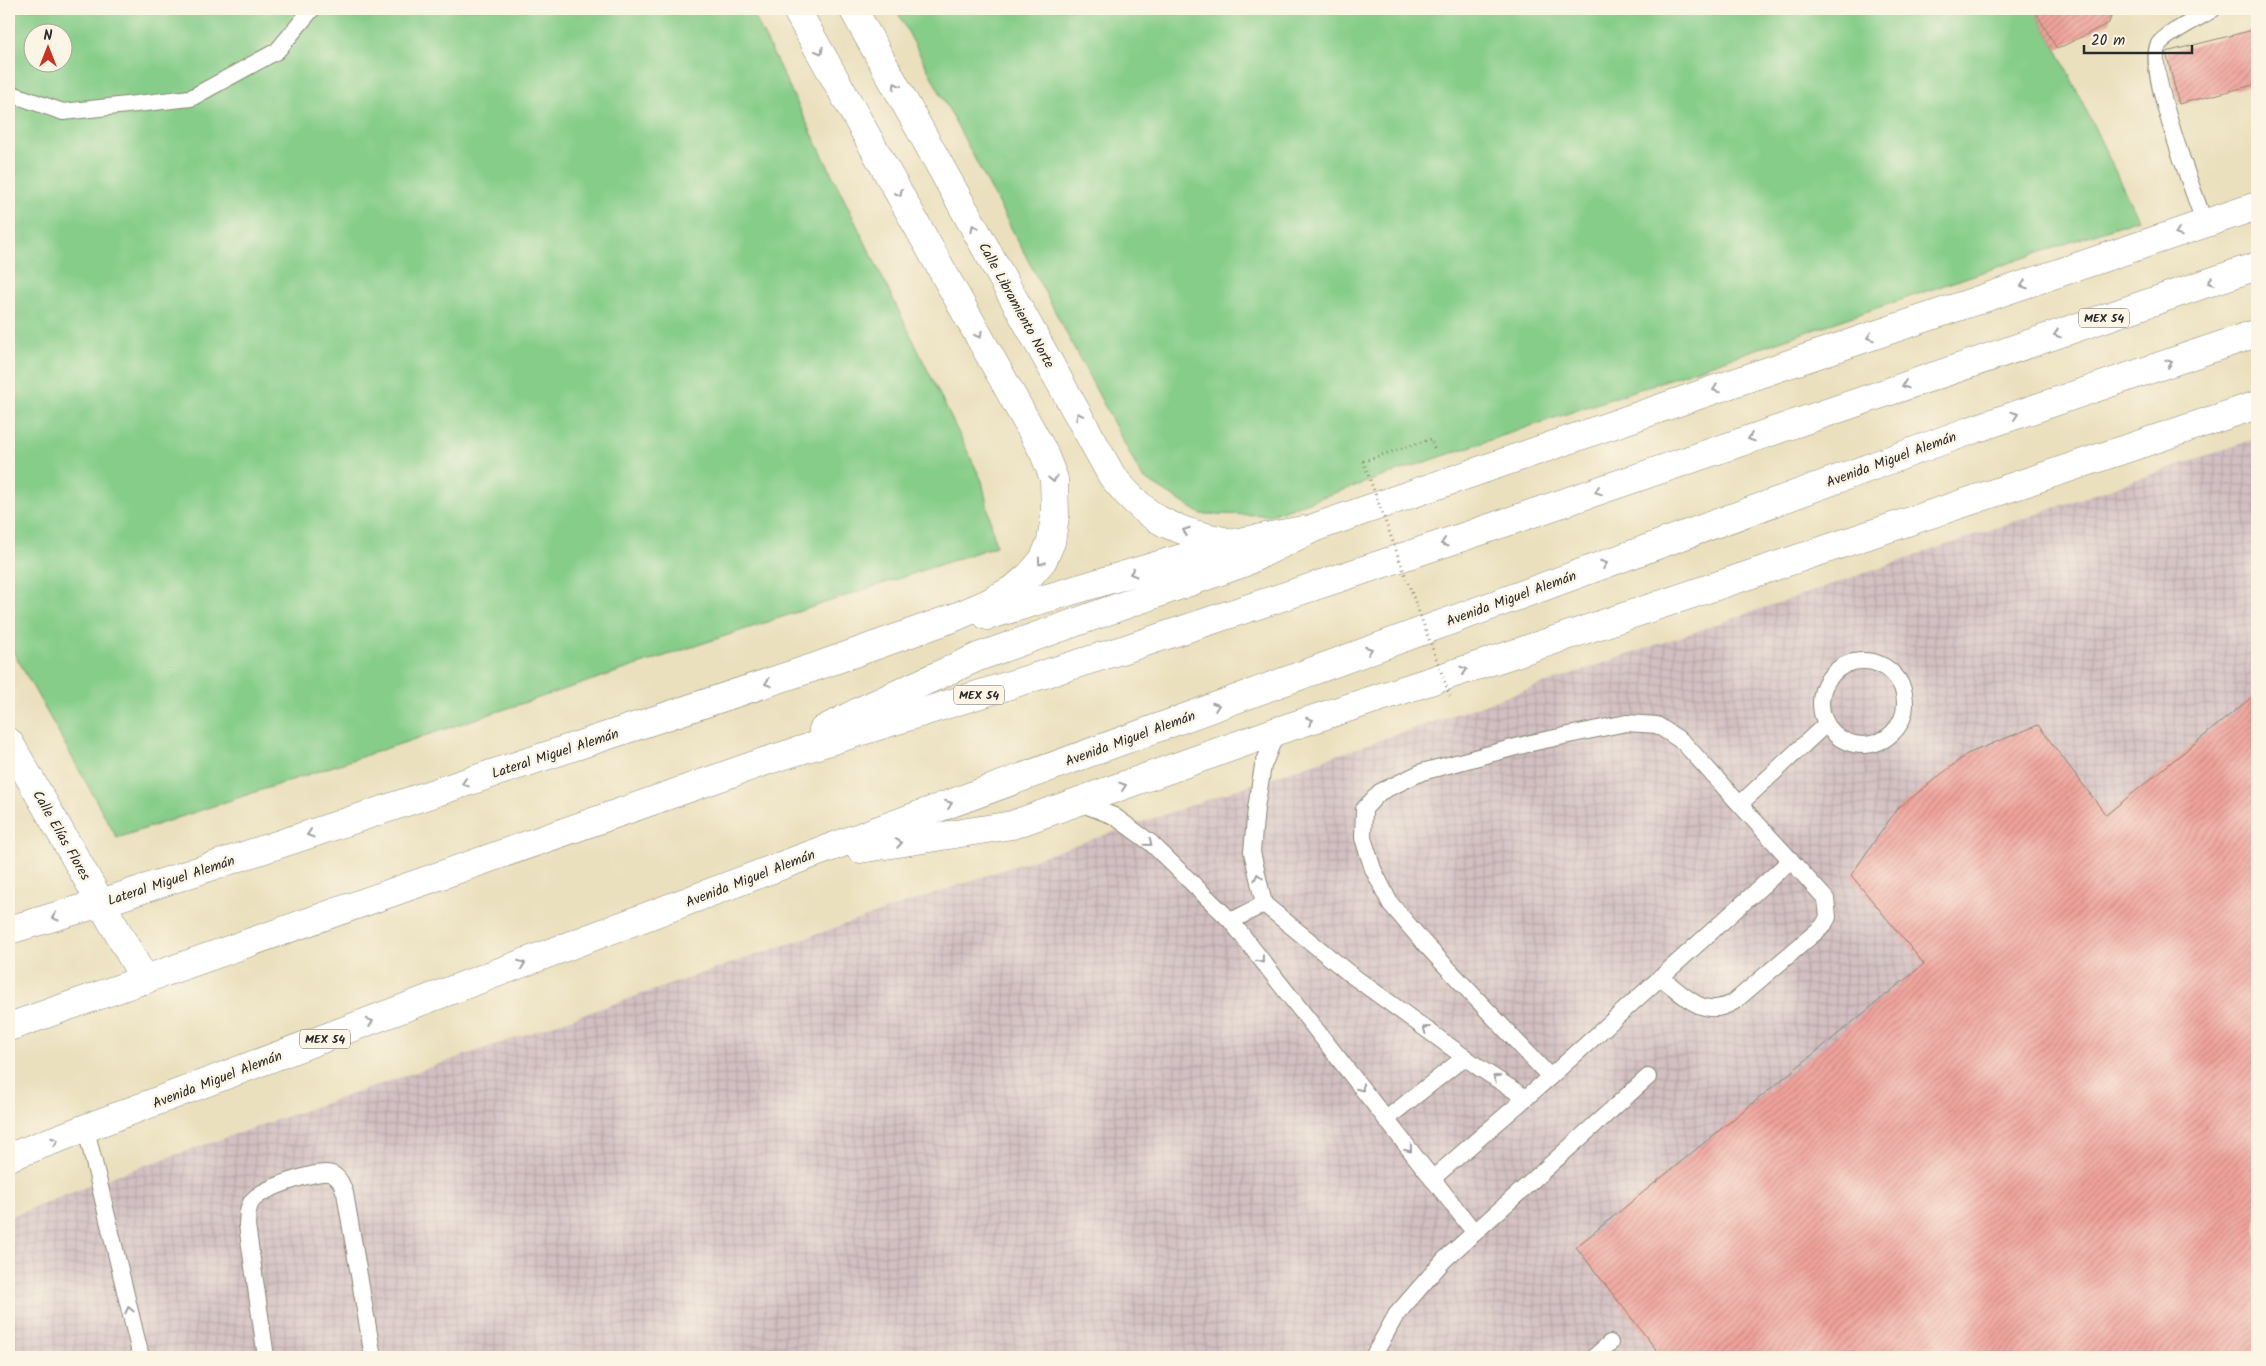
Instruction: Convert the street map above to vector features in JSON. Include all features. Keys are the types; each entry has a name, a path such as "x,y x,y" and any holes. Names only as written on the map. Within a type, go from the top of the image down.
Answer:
{"main road":[{"name":"Lateral Miguel Alemán","path":"9,930 101,903 815,667 953,618 1015,588 1043,560 1054,530 1055,516 1054,479 1043,451 796,9"},
{"name":"Calle Libramiento Norte","path":"853,9 1112,476 1132,499 1162,522 1201,536 1233,543"},
{"path":"766,761 860,711 978,657 1243,563 1316,527 1780,366 2257,206"},
{"name":"MEX 54","path":"9,1027 766,761 1137,645 2257,266"},
{"name":"Avenida Miguel Alemán","path":"9,1157 799,859 1969,430 2257,333"},
{"path":"799,859 1012,825 1277,731 1502,658 2257,405"},
{"path":"815,667 1233,543 1316,527"},
{"name":"Calle Elías Flores","path":"9,742 145,980"}],"lane":[{"path":"9,93 63,112 191,98 277,51 312,9"},
{"path":"2205,224 2158,82 2155,55 2159,44 2164,39 2214,9"},
{"path":"1864,660 1879,663 1892,671 1901,682 1906,696 1906,711 1900,725 1890,736 1877,743 1863,746 1848,743 1835,735 1826,724 1821,710 1822,695 1827,681 1837,670 1850,663 1864,660"},
{"path":"1550,1077 1424,942 1390,902 1373,869 1363,838 1364,809 1380,792 1422,772 1531,743 1626,723 1657,726 1684,742 1826,899 1828,918 1823,926 1736,1001 1724,1008 1702,1008 1660,977"},
{"path":"1740,804 1826,724"},
{"path":"1277,731 1263,766 1252,852 1264,904 1350,974 1465,1058 1526,1098"},
{"path":"1077,802 1114,816 1150,843 1231,921 1475,1233"},
{"path":"1432,1180 1550,1077 1791,860"},
{"path":"1231,921 1264,904"},
{"path":"1386,1119 1465,1058"},
{"path":"1373,1357 1396,1315 1444,1260 1648,1077"},
{"path":"86,1129 140,1357"},
{"path":"266,1357 247,1225 248,1208 255,1197 269,1189 317,1173 331,1173 339,1180 345,1193 373,1357"},
{"path":"1594,1357 1610,1343"}],"path":[{"path":"1430,439 1363,461 1450,696"}],"shaded area":[{"path":"2257,438 2257,1357 9,1357 9,1217 114,1176"}],"green space":[{"path":"9,9 751,9 982,481 996,546 117,838 9,644"},
{"path":"896,9 2034,9 2057,49 2138,219 1270,515 1201,514 1142,477"}],"building":[{"path":"2034,9 2113,9 2109,23 2057,49"},
{"path":"2257,29 2257,84 2179,104 2166,52"},
{"path":"2257,693 2257,1357 1662,1357 1576,1247 1924,964 1851,875 1897,809 1967,754 2038,725 2106,815"}]}
